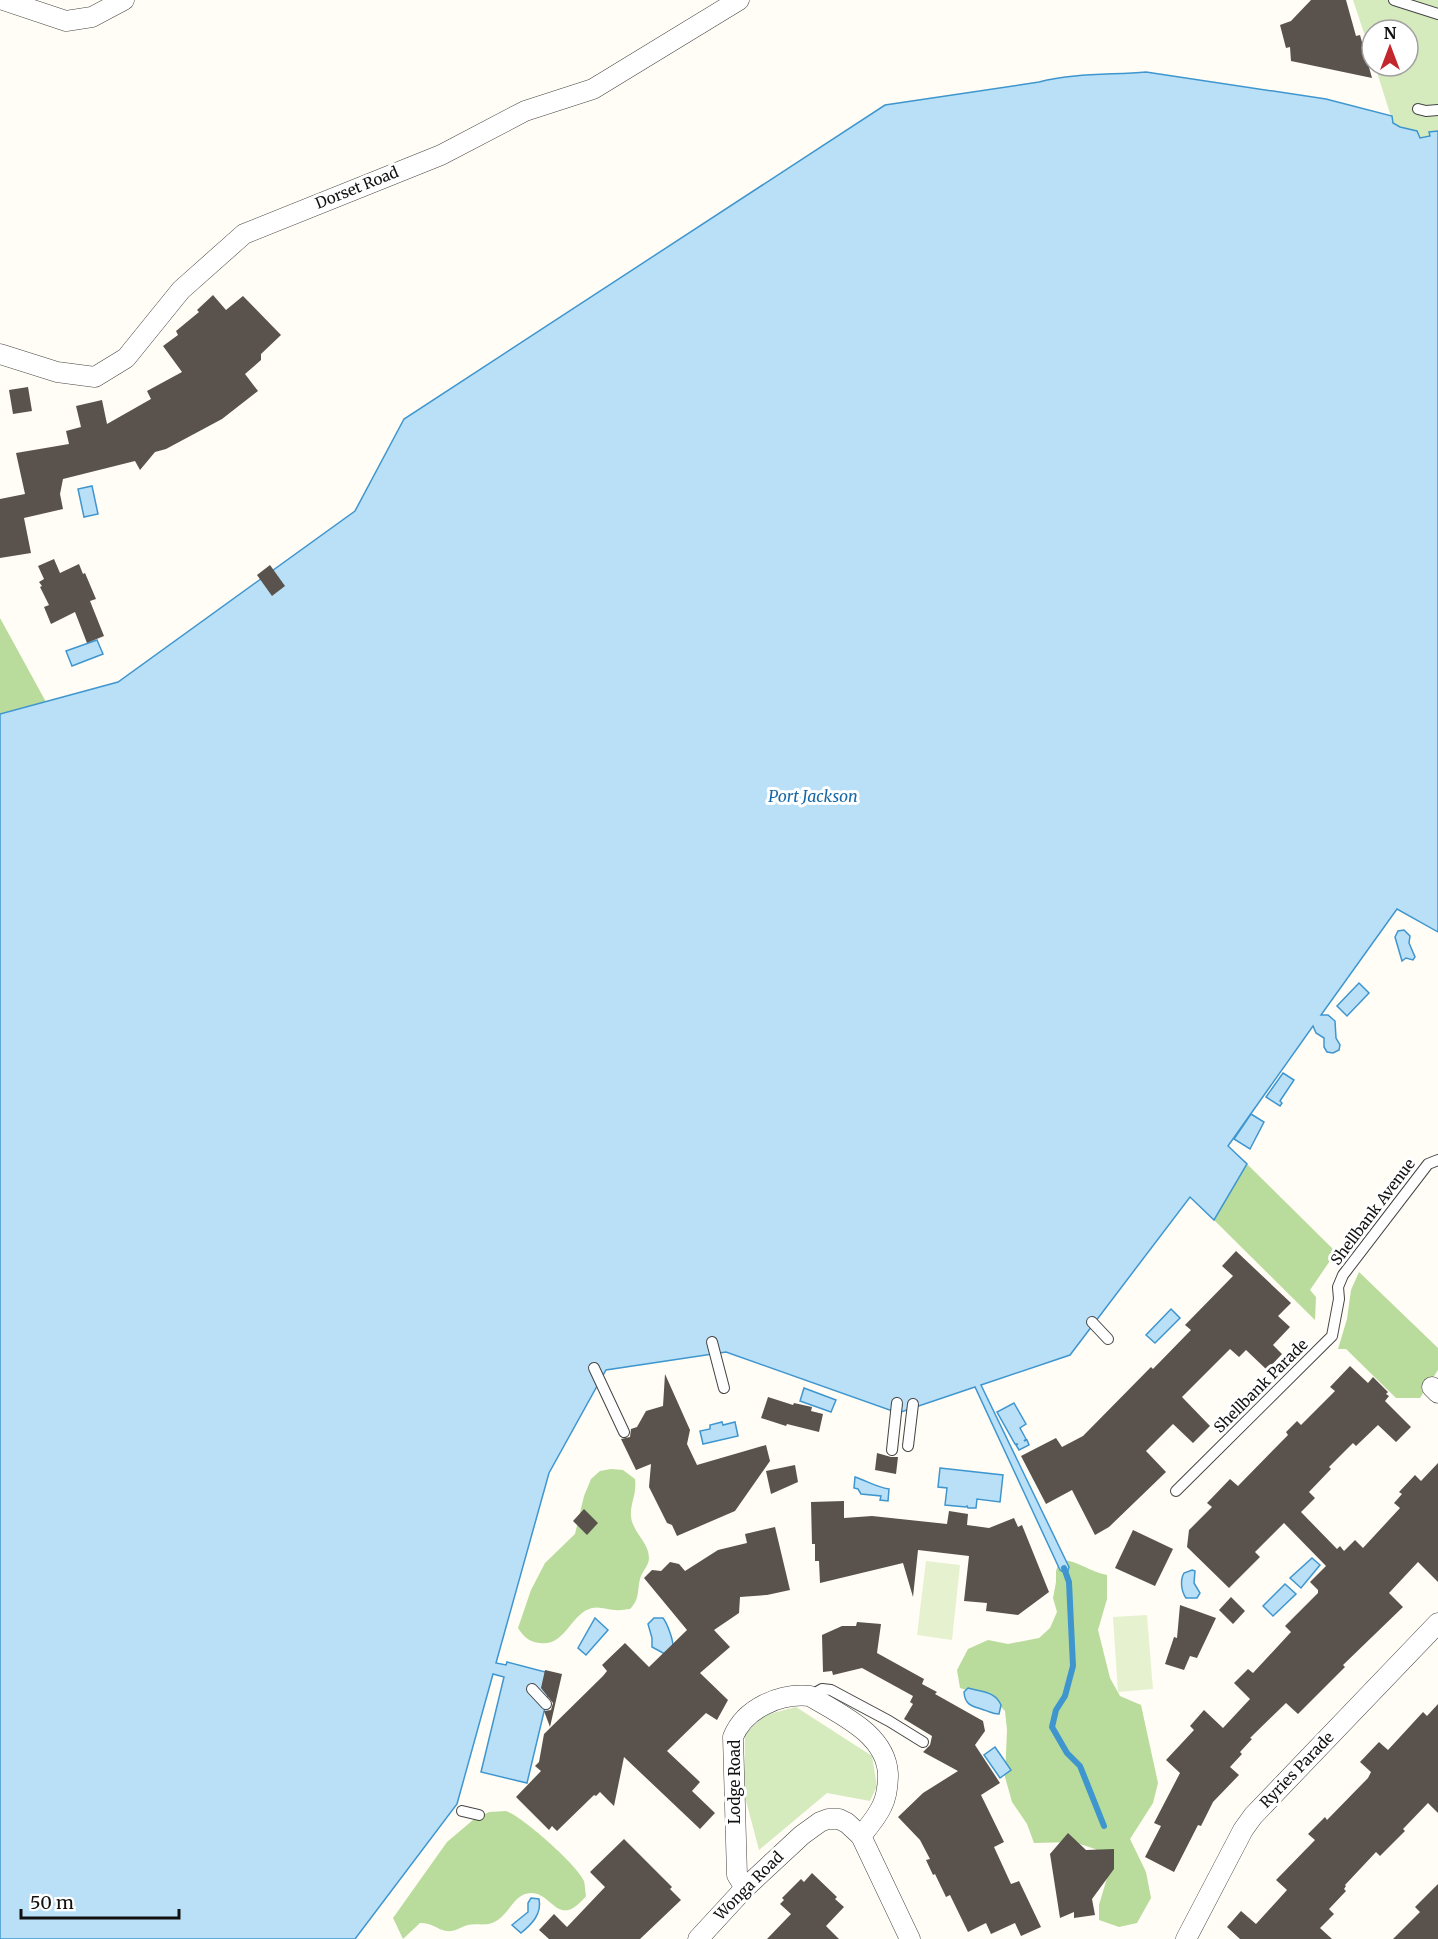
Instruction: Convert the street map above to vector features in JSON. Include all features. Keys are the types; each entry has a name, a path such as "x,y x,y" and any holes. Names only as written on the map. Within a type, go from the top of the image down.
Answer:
{"street":[{"path":"3,0 66,21 92,16 124,0"},
{"name":"Dorset Road","path":"0,354 57,372 95,377 126,358 181,290 244,234 441,155 525,111 593,89 739,0"},
{"name":"Ryries Parade","path":"1186,1939 1243,1830 1253,1816 1438,1623"},
{"path":"810,1696 860,1727 883,1752 887,1764 887,1788 883,1805 861,1836 910,1939"},
{"name":"Lodge Road","path":"745,1888 737,1875 733,1737 738,1725 764,1704 788,1697 810,1696"},
{"name":"Wonga Road","path":"698,1939 745,1888 802,1835 820,1822 839,1820 854,1827 861,1836"}],"lane":[{"path":"1394,0 1438,14"},
{"path":"1419,109 1438,110"},
{"name":"Shellbank Avenue","path":"1338,1287 1347,1268 1428,1164 1438,1160"},
{"name":"Shellbank Parade","path":"1176,1491 1332,1336 1339,1299 1338,1287"},
{"path":"1092,1322 1108,1339"},
{"path":"712,1342 724,1388"},
{"path":"594,1368 624,1432"},
{"path":"892,1450 897,1403"},
{"path":"908,1446 913,1404"},
{"path":"532,1689 546,1704"},
{"path":"810,1696 822,1689 831,1690 889,1720 923,1742"},
{"path":"462,1811 479,1815"}],"green space":[{"path":"1353,0 1438,0 1438,131 1420,138 1417,131 1393,123 1379,78 1420,78 1420,18 1360,18 1360,21"},
{"path":"0,618 46,702 0,714"},
{"path":"1247,1164 1336,1252 1310,1290 1316,1297 1315,1320 1214,1220"},
{"path":"1359,1272 1438,1348 1438,1370 1420,1398 1396,1398 1346,1349 1338,1349 1347,1319 1351,1290"},
{"path":"623,1470 635,1479 631,1507 632,1522 646,1547 649,1558 640,1579 635,1602 630,1609 598,1607 585,1611 562,1635 549,1643 530,1640 518,1628 531,1590 545,1563 575,1534 584,1496 591,1479 600,1471"},
{"path":"1062,1560 1074,1562 1107,1575 1107,1599 1098,1630 1110,1678 1120,1696 1141,1705 1158,1783 1153,1803 1130,1839 1146,1872 1151,1898 1137,1923 1119,1927 1099,1920 1099,1905 1112,1861 1095,1849 1074,1842 1034,1843 1027,1824 1012,1802 1005,1777 1007,1730 1005,1711 993,1699 960,1688 957,1670 968,1649 988,1640 1008,1644 1039,1638 1050,1628 1057,1612 1053,1598 1056,1571"},
{"path":"926,1561 960,1565 952,1640 917,1635"},
{"path":"1147,1615 1153,1689 1118,1692 1113,1617"},
{"path":"796,1707 872,1756 877,1786 870,1801 827,1793 759,1850 744,1793 745,1734 765,1715"},
{"path":"506,1811 561,1853 584,1881 586,1896 576,1906 569,1910 562,1910 539,1895 525,1894 515,1901 503,1916 492,1923 468,1925 449,1931 420,1923 403,1939 393,1918 447,1842 473,1820 489,1812"}],"water":[{"name":"Port Jackson","path":"1146,72 1326,99 1392,116 1393,123 1417,131 1420,138 1430,136 1429,132 1438,131 1438,932 1397,909 1321,1015 1328,1015 1335,1021 1339,1050 1333,1053 1327,1052 1324,1047 1324,1038 1316,1033 1313,1026 1228,1146 1247,1164 1214,1220 1190,1197 1070,1355 981,1385 1069,1567 1067,1574 1060,1570 975,1387 898,1413 726,1352 606,1370 549,1473 496,1663 506,1665 507,1662 553,1674 527,1783 481,1772 504,1677 493,1674 457,1804 355,1939 0,1939 0,714 118,682 355,511 404,419 885,105 1065,77"},
{"path":"92,486 98,514 84,517 78,489"},
{"path":"97,640 103,654 72,666 66,651"},
{"path":"1404,930 1410,936 1409,943 1415,957 1413,960 1406,958 1402,961 1395,937 1398,931"},
{"path":"1359,983 1369,993 1347,1016 1337,1006"},
{"path":"1283,1073 1294,1080 1280,1101 1282,1103 1280,1106 1266,1097"},
{"path":"1251,1114 1264,1122 1250,1149 1234,1139"},
{"path":"1171,1309 1180,1318 1155,1343 1146,1335"},
{"path":"804,1388 836,1400 831,1412 800,1401"},
{"path":"1014,1403 1026,1424 1020,1428 1026,1439 1024,1441 1027,1440 1029,1445 1019,1450 1016,1445 1018,1444 1015,1444 997,1412"},
{"path":"722,1422 723,1425 735,1422 738,1436 703,1444 700,1431 710,1429 710,1425"},
{"path":"940,1468 1003,1475 1000,1502 977,1499 976,1508 945,1505 947,1488 938,1487"},
{"path":"855,1477 889,1489 888,1501 880,1500 881,1496 861,1494 858,1489 854,1488"},
{"path":"1312,1558 1320,1565 1301,1588 1290,1578"},
{"path":"1195,1571 1194,1583 1200,1593 1197,1598 1186,1598 1182,1589 1182,1579 1184,1573"},
{"path":"1285,1584 1296,1594 1273,1616 1263,1606"},
{"path":"595,1618 608,1630 586,1655 578,1648"},
{"path":"654,1618 663,1618 671,1635 673,1646 665,1654 652,1647 648,1624"},
{"path":"968,1688 995,1697 1001,1705 999,1714 970,1705 964,1692"},
{"path":"995,1747 1011,1770 1000,1778 984,1755"},
{"path":"531,1898 539,1899 538,1914 521,1933 512,1925 528,1912 528,1903"}],"building":[{"path":"1311,0 1346,0 1356,36 1360,35 1360,75 1291,61 1290,47 1286,48 1280,25 1291,21"},
{"path":"213,295 226,310 243,296 281,335 261,354 261,360 245,374 258,391 222,419 166,449 155,452 140,470 135,461 63,479 60,494 63,509 24,518 31,553 0,558 0,499 25,494 16,453 69,444 66,431 81,427 76,406 102,400 107,424 151,399 147,391 182,372 163,346 178,335 176,331 199,312 197,310"},
{"path":"28,387 32,411 13,414 9,390"},
{"path":"54,559 60,573 79,564 83,574 85,573 96,599 90,601 104,636 87,643 75,612 51,624 44,607 49,605 40,587 42,586 39,582 44,579 38,566"},
{"path":"270,565 285,586 272,596 257,575"},
{"path":"1236,1251 1291,1303 1278,1316 1290,1327 1273,1345 1282,1354 1267,1370 1246,1350 1239,1357 1230,1349 1182,1397 1210,1426 1193,1443 1173,1424 1146,1451 1166,1472 1109,1527 1095,1535 1072,1490 1046,1504 1021,1456 1056,1438 1062,1447 1083,1436 1191,1330 1185,1325 1233,1276 1222,1266"},
{"path":"1350,1366 1368,1383 1373,1377 1388,1392 1386,1394 1389,1396 1385,1401 1411,1427 1396,1442 1378,1425 1356,1446 1353,1443 1329,1467 1331,1469 1309,1492 1315,1498 1301,1512 1337,1549 1340,1546 1344,1551 1355,1540 1363,1548 1400,1508 1394,1503 1402,1494 1399,1492 1415,1475 1421,1481 1438,1463 1438,1582 1418,1562 1389,1593 1403,1607 1343,1665 1345,1667 1298,1714 1286,1703 1250,1738 1252,1739 1240,1752 1242,1754 1230,1767 1239,1775 1213,1802 1201,1826 1198,1825 1174,1872 1145,1857 1161,1826 1154,1823 1180,1773 1166,1760 1194,1730 1190,1726 1204,1710 1223,1728 1250,1699 1234,1683 1248,1669 1253,1673 1291,1632 1285,1626 1318,1593 1310,1582 1326,1566 1284,1523 1255,1552 1260,1557 1229,1588 1187,1547 1189,1530 1212,1507 1207,1503 1230,1479 1238,1486 1288,1435 1286,1432 1297,1421 1301,1425 1335,1391 1330,1387"},
{"path":"665,1374 690,1430 687,1444 697,1465 766,1445 770,1461 735,1511 677,1536 672,1525 667,1523 649,1487 651,1464 636,1470 621,1439 630,1437 631,1429 637,1427 646,1411 663,1406"},
{"path":"768,1397 793,1405 794,1403 812,1407 811,1411 823,1414 819,1432 787,1424 786,1426 761,1418"},
{"path":"877,1453 898,1457 896,1474 875,1470"},
{"path":"795,1465 798,1482 771,1494 766,1471"},
{"path":"844,1501 844,1518 872,1516 947,1524 949,1511 968,1514 967,1525 989,1528 1014,1518 1018,1527 1022,1525 1049,1592 1018,1615 986,1611 987,1603 964,1601 969,1556 918,1550 913,1597 903,1563 820,1583 819,1561 815,1561 815,1544 812,1544 811,1502"},
{"path":"584,1509 598,1523 587,1535 573,1521"},
{"path":"775,1527 790,1590 740,1597 739,1613 714,1630 730,1647 700,1673 728,1700 717,1720 706,1713 667,1751 700,1782 692,1791 715,1813 700,1829 624,1757 614,1806 600,1792 594,1795 557,1831 552,1826 549,1830 516,1797 541,1771 535,1766 539,1762 544,1734 603,1676 607,1671 602,1665 625,1643 649,1667 687,1630 644,1578 652,1570 661,1571 670,1562 679,1564 685,1571 718,1550 747,1543 745,1534"},
{"path":"1133,1530 1173,1549 1155,1586 1115,1568"},
{"path":"1231,1597 1245,1611 1233,1624 1219,1610"},
{"path":"1180,1605 1216,1618 1197,1658 1190,1656 1184,1670 1165,1664 1174,1637 1177,1638"},
{"path":"857,1622 881,1624 877,1653 924,1679 922,1684 937,1692 935,1694 983,1721 985,1731 975,1745 1000,1783 981,1795 1004,1842 994,1847 1011,1884 1019,1881 1041,1927 1021,1936 1015,1923 991,1934 986,1923 968,1932 950,1895 946,1897 926,1860 930,1859 920,1840 898,1817 923,1793 958,1771 923,1752 930,1745 932,1736 904,1719 913,1704 910,1702 913,1696 862,1668 833,1675 832,1671 823,1672 822,1635 842,1626 856,1626"},
{"path":"545,1670 562,1674 550,1727 544,1711 551,1710 553,1703 541,1688"},
{"path":"1438,1704 1438,1813 1428,1803 1380,1856 1376,1852 1345,1885 1346,1891 1329,1909 1334,1914 1320,1928 1332,1939 1240,1939 1227,1927 1241,1911 1256,1924 1287,1890 1276,1880 1315,1840 1308,1834 1325,1817 1327,1820 1368,1778 1371,1772 1360,1762 1379,1742 1388,1750 1423,1712 1427,1716"},
{"path":"1068,1833 1086,1850 1114,1849 1114,1869 1092,1899 1095,1915 1074,1918 1074,1912 1060,1918 1050,1854"},
{"path":"624,1839 672,1887 670,1889 681,1900 640,1939 549,1939 539,1930 554,1914 567,1927 605,1887 590,1872"},
{"path":"812,1873 844,1907 826,1926 839,1939 767,1939 791,1914 780,1904 784,1900 782,1898 801,1879 804,1882"},
{"path":"1438,1884 1438,1939 1393,1939 1420,1912 1415,1907"}],"waterway":[{"path":"1064,1568 1069,1582 1073,1666 1065,1696 1056,1710 1052,1727 1067,1753 1080,1766 1104,1826"}]}
